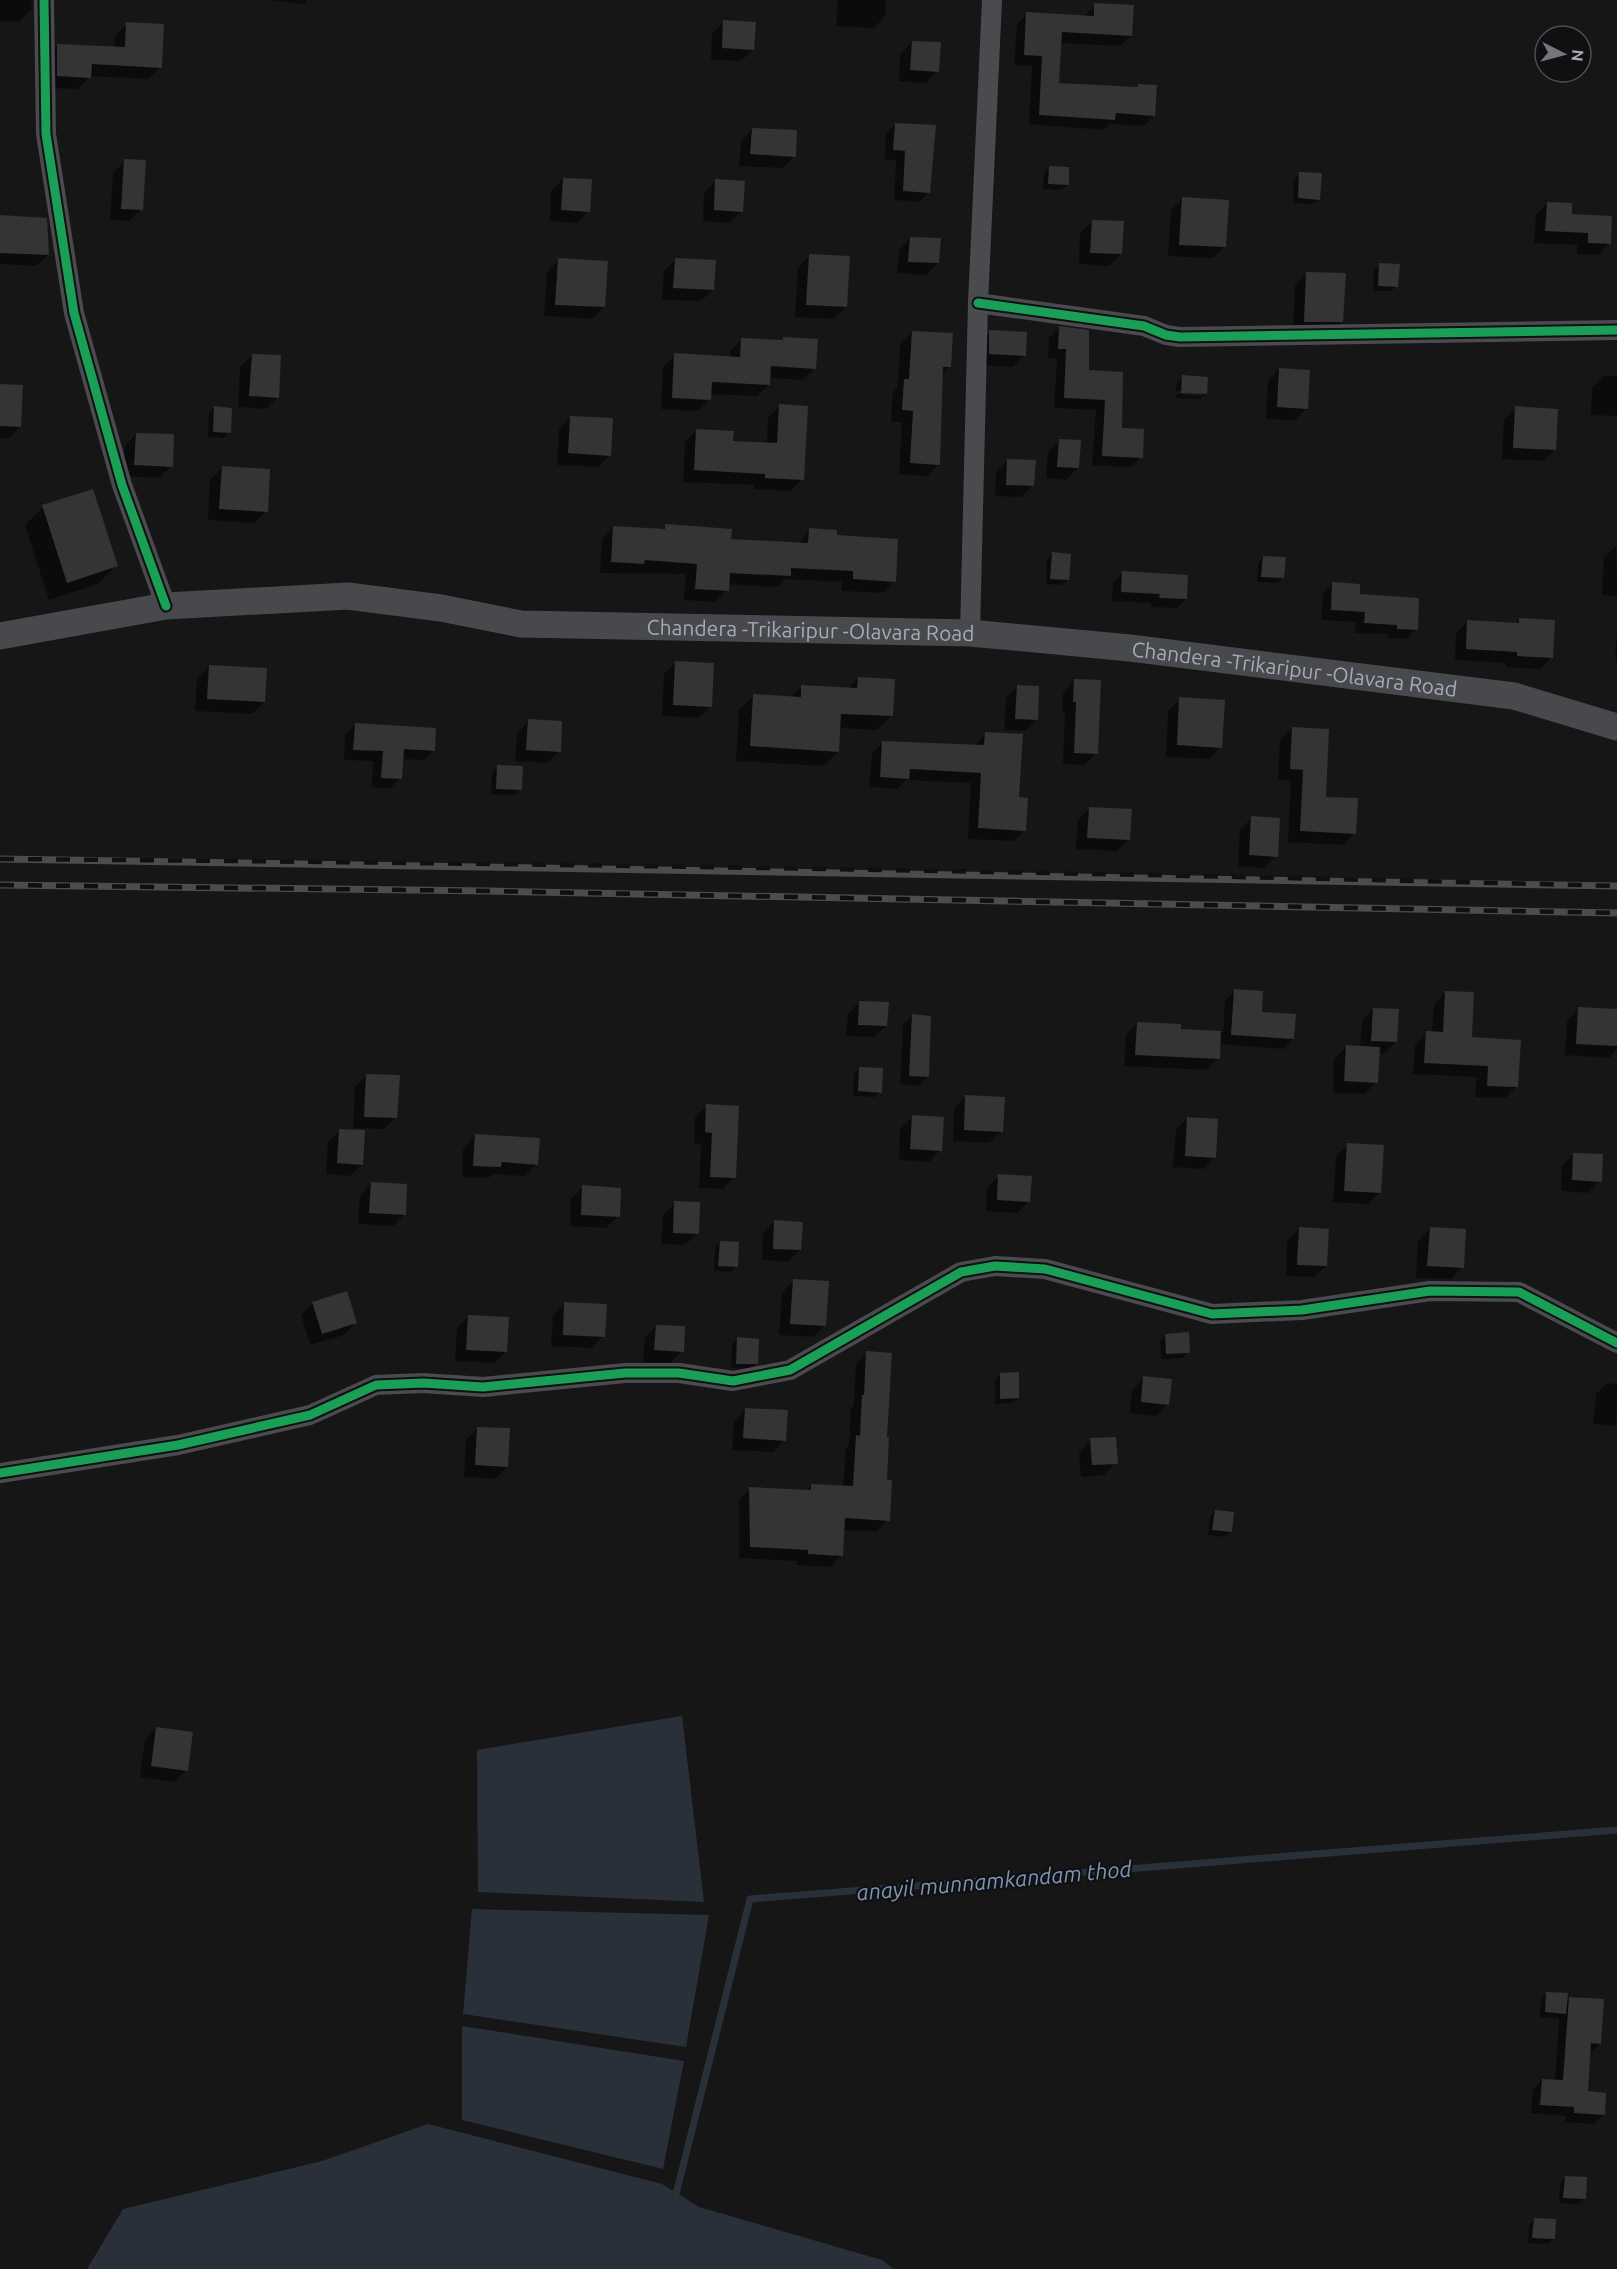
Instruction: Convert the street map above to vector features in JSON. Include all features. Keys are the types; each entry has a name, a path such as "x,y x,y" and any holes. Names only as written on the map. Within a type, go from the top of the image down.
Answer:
{"main road":[{"name":"Chandera -Trikaripur -Olavara Road","path":"0,636 166,606 348,596 441,608 521,624 970,633 1130,648 1514,696 1617,727"}],"street":[{"path":"44,0 46,134 74,313 122,485 166,606"},
{"path":"970,633 978,303 992,0"},
{"path":"978,303 1144,326 1166,335 1180,337 1617,330"},
{"path":"0,1473 178,1445 310,1415 376,1385 423,1383 483,1387 625,1373 679,1373 733,1382 790,1370 961,1272 994,1266 1045,1269 1212,1314 1302,1310 1430,1291 1518,1292 1617,1343"}],"shaded area":[{"path":"682,1716 704,1902 478,1892 477,1750"},
{"path":"472,1909 709,1915 686,2047 463,2014"},
{"path":"462,2026 684,2061 663,2169 462,2120"},
{"path":"428,2124 662,2184 699,2207 882,2260 894,2269 87,2269 123,2209 322,2161"}],"building":[{"path":"1094,3 1134,5 1132,36 1062,32 1059,83 1138,87 1138,84 1157,85 1155,116 1116,113 1115,120 1039,115 1042,56 1024,55 1026,12 1094,16"},
{"path":"723,20 756,22 754,50 722,48"},
{"path":"126,22 164,24 162,68 92,64 91,78 57,76 57,44 125,47"},
{"path":"912,41 941,42 939,72 910,70"},
{"path":"895,123 936,125 930,193 903,191 905,151 893,150"},
{"path":"752,128 797,130 796,157 750,154"},
{"path":"124,159 146,160 143,210 121,209"},
{"path":"1049,166 1069,167 1069,185 1048,184"},
{"path":"1299,172 1322,173 1320,200 1298,198"},
{"path":"563,178 592,179 590,212 561,210"},
{"path":"715,179 745,181 743,212 714,210"},
{"path":"1182,197 1229,200 1226,247 1179,245"},
{"path":"1547,202 1572,203 1572,214 1612,216 1611,244 1588,243 1588,233 1545,231"},
{"path":"0,215 47,218 49,255 0,253"},
{"path":"1092,220 1124,221 1122,254 1090,253"},
{"path":"910,237 941,238 939,263 908,262"},
{"path":"809,254 850,256 847,307 806,305"},
{"path":"558,258 608,261 605,307 555,305"},
{"path":"675,258 716,260 714,290 673,288"},
{"path":"1379,263 1400,264 1398,287 1378,286"},
{"path":"1306,272 1346,273 1343,322 1304,322"},
{"path":"1059,326 1089,330 1089,370 1123,372 1122,428 1144,429 1143,458 1102,456 1105,400 1064,398 1066,349 1058,349"},
{"path":"989,330 1027,332 1026,356 989,354"},
{"path":"912,331 953,333 951,367 943,367 940,465 910,463 913,411 902,410 904,379 909,379"},
{"path":"783,337 818,339 816,369 771,366 770,385 712,382 711,400 672,398 674,353 740,357 741,338 783,340"},
{"path":"252,354 281,355 279,398 249,396"},
{"path":"1279,368 1310,370 1308,409 1277,407"},
{"path":"1182,375 1208,377 1207,394 1181,393"},
{"path":"0,384 23,385 21,427 0,426"},
{"path":"779,404 808,406 804,480 765,478 765,474 694,470 696,429 734,431 733,441 777,443"},
{"path":"214,406 232,408 231,433 213,432"},
{"path":"1515,406 1558,409 1556,450 1513,448"},
{"path":"570,416 613,418 611,456 568,453"},
{"path":"136,433 174,434 173,467 134,465"},
{"path":"1059,439 1081,440 1079,468 1057,467"},
{"path":"1007,459 1036,460 1034,486 1006,485"},
{"path":"222,466 270,469 268,512 219,509"},
{"path":"93,489 118,566 67,583 42,505"},
{"path":"665,524 732,529 731,539 808,543 809,528 837,530 837,535 898,539 896,582 853,579 853,571 791,568 791,576 730,573 729,591 695,589 697,564 645,560 644,564 611,562 613,526 665,529"},
{"path":"1052,552 1071,554 1069,580 1050,579"},
{"path":"1263,556 1286,557 1284,578 1261,577"},
{"path":"1122,571 1188,575 1187,599 1159,598 1160,594 1121,592"},
{"path":"1332,582 1360,584 1360,594 1419,598 1418,630 1397,629 1397,625 1364,623 1365,612 1331,610"},
{"path":"1519,618 1555,620 1553,658 1517,656 1517,652 1466,649 1467,620 1519,623"},
{"path":"675,661 714,663 712,707 673,705"},
{"path":"209,665 267,668 265,702 207,699"},
{"path":"858,677 895,679 893,716 841,714 839,752 750,746 753,694 801,697 801,685 857,688"},
{"path":"1074,679 1101,680 1098,754 1074,753 1076,702 1073,702"},
{"path":"1017,685 1039,686 1038,720 1015,719"},
{"path":"1179,697 1225,700 1222,748 1177,745"},
{"path":"528,719 562,721 561,752 526,750"},
{"path":"355,723 436,728 435,751 404,749 402,779 381,778 383,751 353,750"},
{"path":"1292,727 1329,729 1326,797 1358,798 1356,834 1300,831 1303,770 1290,769"},
{"path":"985,732 1023,734 1019,797 1028,798 1026,831 978,828 981,773 910,769 909,779 880,777 882,741 984,745"},
{"path":"497,765 523,766 522,790 496,789"},
{"path":"1089,807 1132,809 1130,840 1087,838"},
{"path":"1251,816 1280,818 1278,857 1249,855"},
{"path":"1234,989 1263,991 1262,1012 1296,1014 1294,1039 1231,1035"},
{"path":"1445,991 1474,992 1472,1037 1521,1040 1518,1087 1487,1086 1488,1066 1424,1063 1426,1031 1443,1032"},
{"path":"859,1001 889,1002 887,1026 858,1025"},
{"path":"1578,1007 1617,1009 1617,1046 1576,1044"},
{"path":"1373,1008 1399,1009 1397,1042 1371,1041"},
{"path":"912,1014 931,1016 929,1077 909,1076"},
{"path":"1137,1022 1181,1024 1181,1029 1221,1031 1220,1059 1135,1055"},
{"path":"1346,1045 1380,1047 1378,1083 1344,1081"},
{"path":"859,1067 883,1068 882,1093 858,1091"},
{"path":"366,1074 400,1075 397,1118 364,1117"},
{"path":"965,1095 1005,1097 1003,1132 964,1130"},
{"path":"706,1104 739,1106 736,1178 710,1177 712,1133 705,1132"},
{"path":"912,1115 944,1117 942,1151 910,1149"},
{"path":"1187,1117 1218,1119 1216,1158 1185,1156"},
{"path":"339,1129 365,1130 363,1165 337,1163"},
{"path":"475,1134 540,1138 538,1165 502,1162 501,1167 473,1166"},
{"path":"1347,1143 1384,1145 1381,1193 1344,1191"},
{"path":"1573,1153 1603,1154 1602,1182 1572,1180"},
{"path":"998,1174 1032,1176 1030,1202 997,1200"},
{"path":"371,1182 407,1184 406,1215 369,1213"},
{"path":"582,1185 621,1188 620,1217 581,1215"},
{"path":"674,1201 700,1202 699,1234 673,1233"},
{"path":"774,1220 803,1222 801,1250 773,1249"},
{"path":"1299,1227 1329,1229 1327,1266 1297,1265"},
{"path":"1430,1227 1466,1229 1464,1268 1427,1266"},
{"path":"720,1241 739,1242 738,1267 718,1266"},
{"path":"793,1279 829,1281 826,1326 790,1324"},
{"path":"347,1291 357,1323 322,1334 312,1302"},
{"path":"564,1302 607,1304 605,1337 563,1335"},
{"path":"468,1315 509,1317 507,1352 466,1350"},
{"path":"656,1325 685,1326 684,1352 654,1350"},
{"path":"1189,1332 1190,1353 1166,1354 1165,1334"},
{"path":"737,1337 759,1339 758,1364 736,1364"},
{"path":"866,1351 892,1353 887,1437 889,1437 887,1480 892,1480 890,1521 845,1518 843,1556 808,1554 808,1550 750,1547 749,1487 811,1490 811,1484 853,1486 856,1435 860,1436 862,1395 864,1395"},
{"path":"1019,1372 1019,1398 1000,1399 1000,1373"},
{"path":"1143,1376 1172,1379 1169,1405 1141,1402"},
{"path":"745,1408 788,1410 786,1441 743,1438"},
{"path":"477,1427 510,1428 508,1467 475,1465"},
{"path":"1116,1437 1118,1464 1092,1465 1090,1438"},
{"path":"1215,1510 1234,1512 1232,1532 1212,1530"},
{"path":"156,1727 193,1732 188,1771 151,1766"},
{"path":"1546,1992 1568,1993 1566,2014 1545,2012"},
{"path":"1569,1997 1604,1999 1601,2044 1591,2043 1588,2091 1606,2093 1605,2115 1574,2113 1574,2107 1540,2105 1542,2079 1563,2080"},
{"path":"1565,2176 1587,2177 1586,2199 1563,2198"},
{"path":"1534,2218 1556,2219 1555,2239 1532,2238"}],"waterway":[{"name":"anayil munnamkandam thod","path":"674,2202 750,1899 1617,1830"}],"railway":[{"path":"0,859 808,869 1617,886"},
{"path":"0,885 488,891 1617,913"}],"cycle path":[{"path":"44,0 46,134 74,313 122,485 166,606"},
{"path":"978,303 1144,326 1166,335 1180,337 1617,330"},
{"path":"0,1473 178,1445 310,1415 376,1385 423,1383 483,1387 625,1373 679,1373 733,1381 790,1370 961,1272 995,1266 1045,1269 1212,1314 1302,1310 1430,1291 1519,1292 1617,1343"}]}
